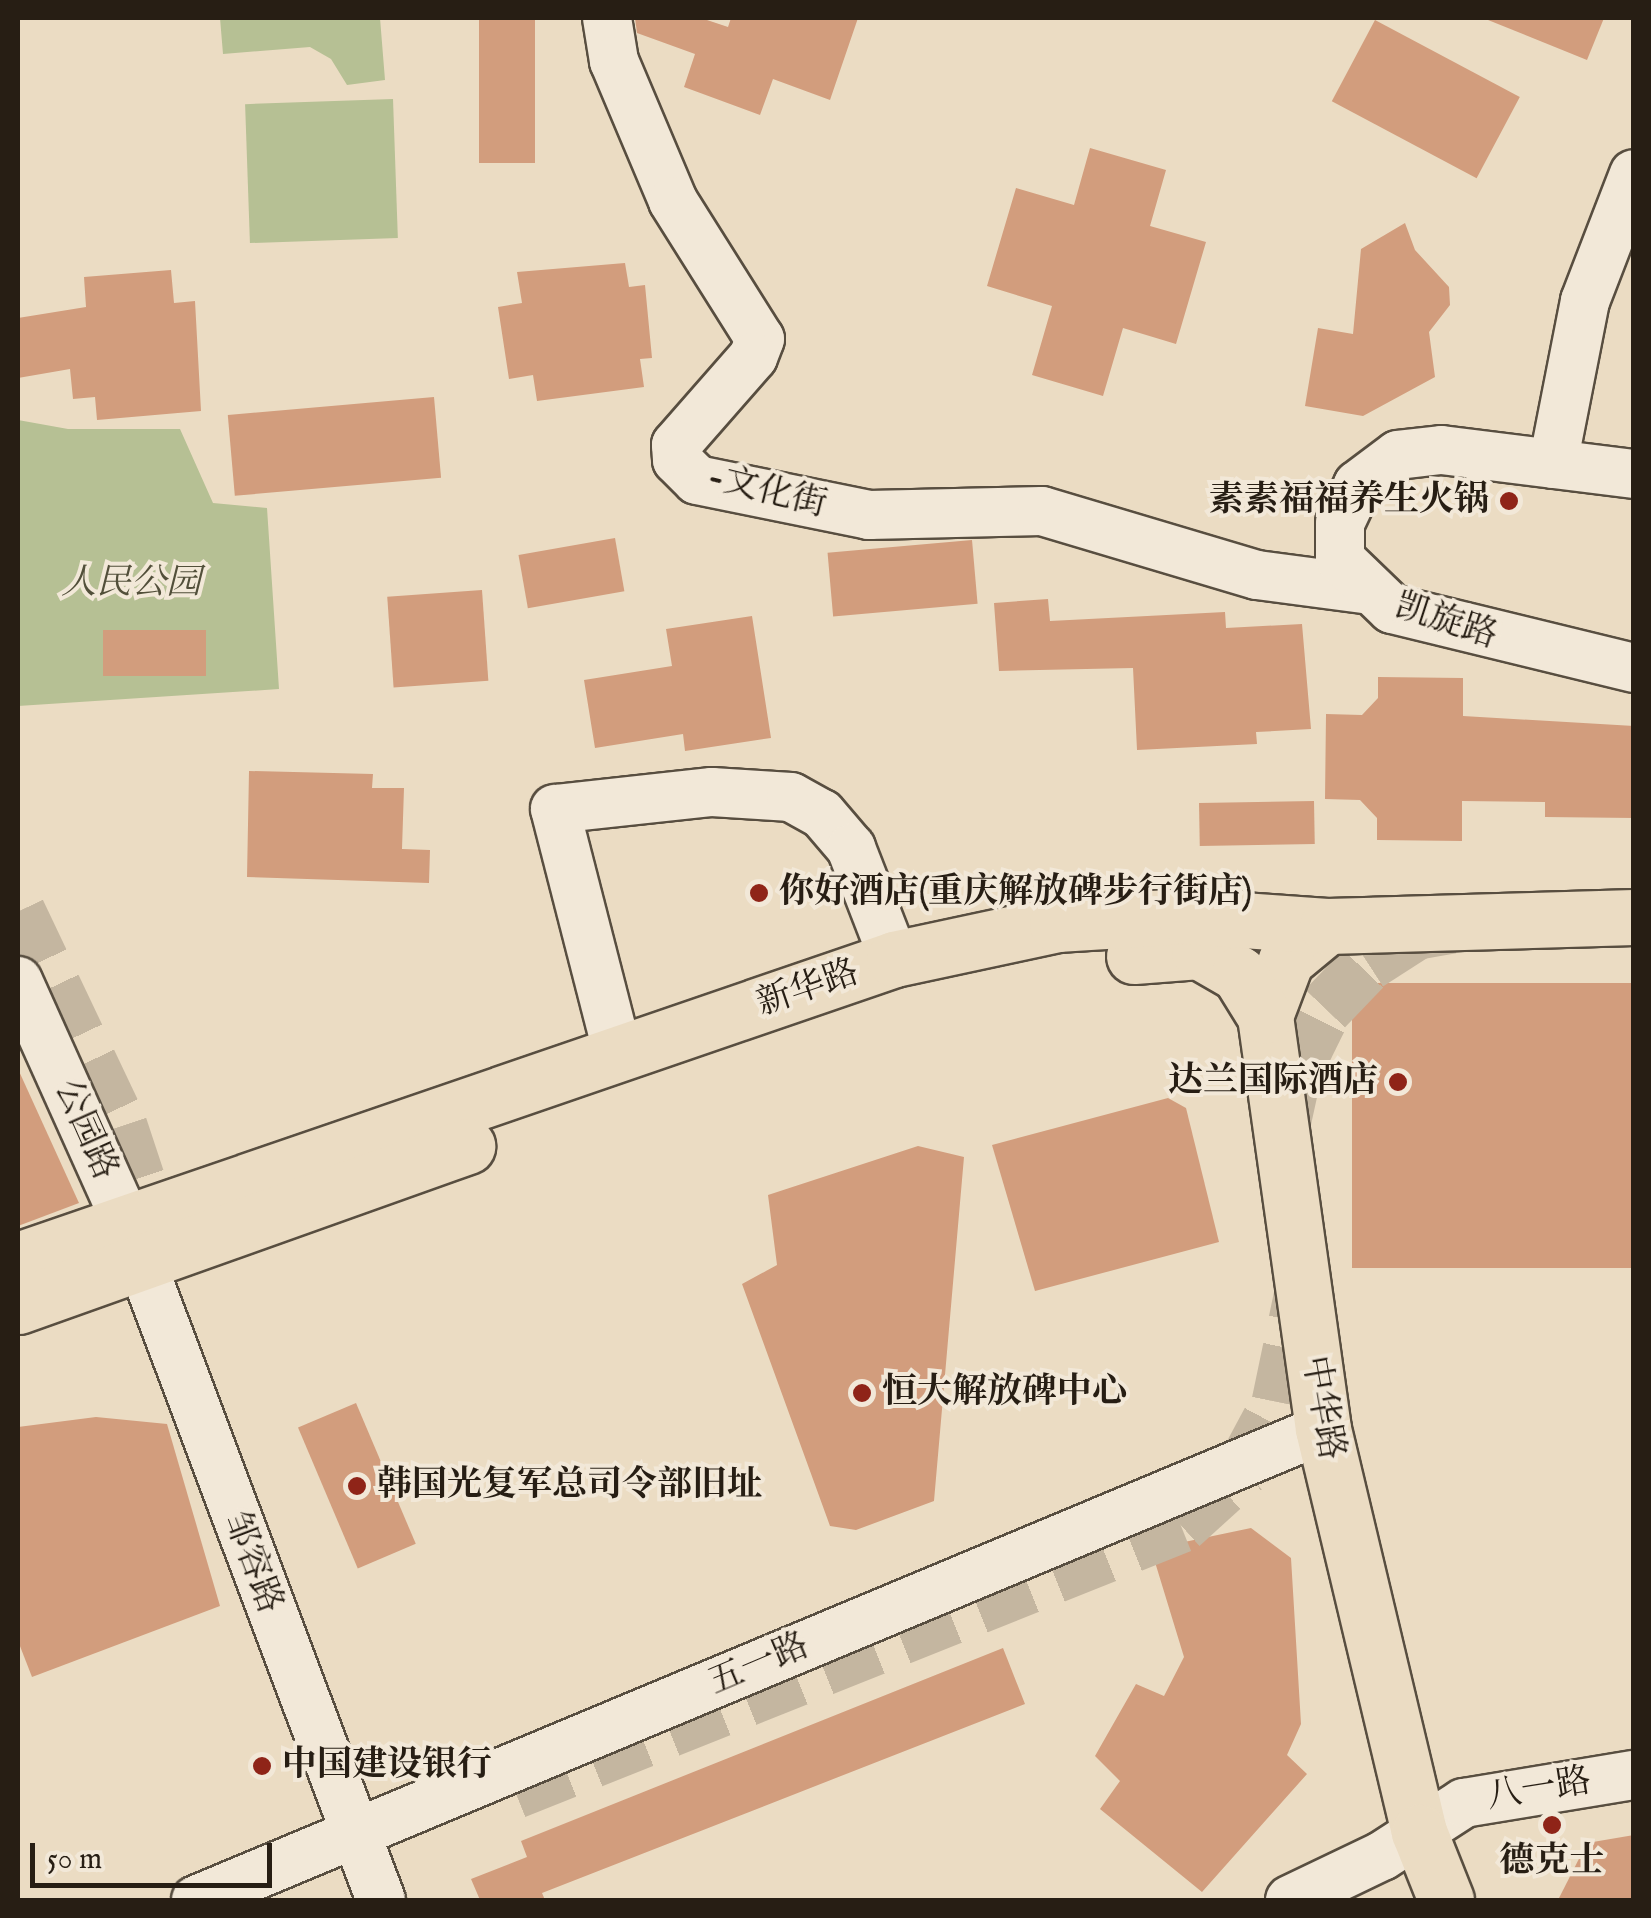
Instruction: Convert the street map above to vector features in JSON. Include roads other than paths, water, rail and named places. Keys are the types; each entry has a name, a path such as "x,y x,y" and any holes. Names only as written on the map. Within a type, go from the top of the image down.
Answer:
{"main road":[{"name":"新华路","path":"18,1306 133,1244 618,1054 894,959 1058,924 1184,916 1327,926 1634,917"},
{"name":"中华路","path":"1327,926 1286,960 1265,1016 1323,1429 1419,1832 1446,1900"},
{"name":"新华路","path":"18,1260 133,1244 914,992 1074,960 1199,951 1240,974 1265,1016"}],"street":[{"name":"-文化街","path":"607,18 614,61 673,201 760,339 754,357 676,445 678,460 697,480 868,515 1042,511 1257,575 1363,589"},
{"path":"1554,464 1585,301 1634,174"},
{"name":"凯旋路","path":"1634,474 1442,450 1398,455 1358,485 1340,523 1340,559 1363,589 1392,609 1469,634 1634,668"},
{"path":"618,1054 555,809 712,792 791,798 822,814 851,848 894,959"},
{"name":"公园路","path":"18,981 133,1244"},
{"name":"邹容路","path":"133,1244 381,1900"},
{"name":"五一路","path":"196,1900 1323,1429"},
{"name":"八一路","path":"1290,1900 1419,1832 1464,1803 1634,1774"}],"tunnel":[{"path":"18,911 120,1126 164,1259"},
{"path":"1281,1133 1295,1069 1325,1008 1368,963 1416,932 1451,926"},
{"path":"515,1791 1181,1525 1243,1469 1279,1402 1301,1297"}],"place":[{"name":"素素福福养生火锅","path":"1509,501"},
{"name":"你好酒店(重庆解放碑步行街店)","path":"759,893"},
{"name":"达兰国际酒店","path":"1398,1082"},
{"name":"恒大解放碑中心","path":"862,1393"},
{"name":"韩国光复军总司令部旧址","path":"357,1486"},
{"name":"中国建设银行","path":"262,1766"},
{"name":"德克士","path":"1552,1825"}],"park label":[{"name":"人民公园","path":"131,584"}]}
